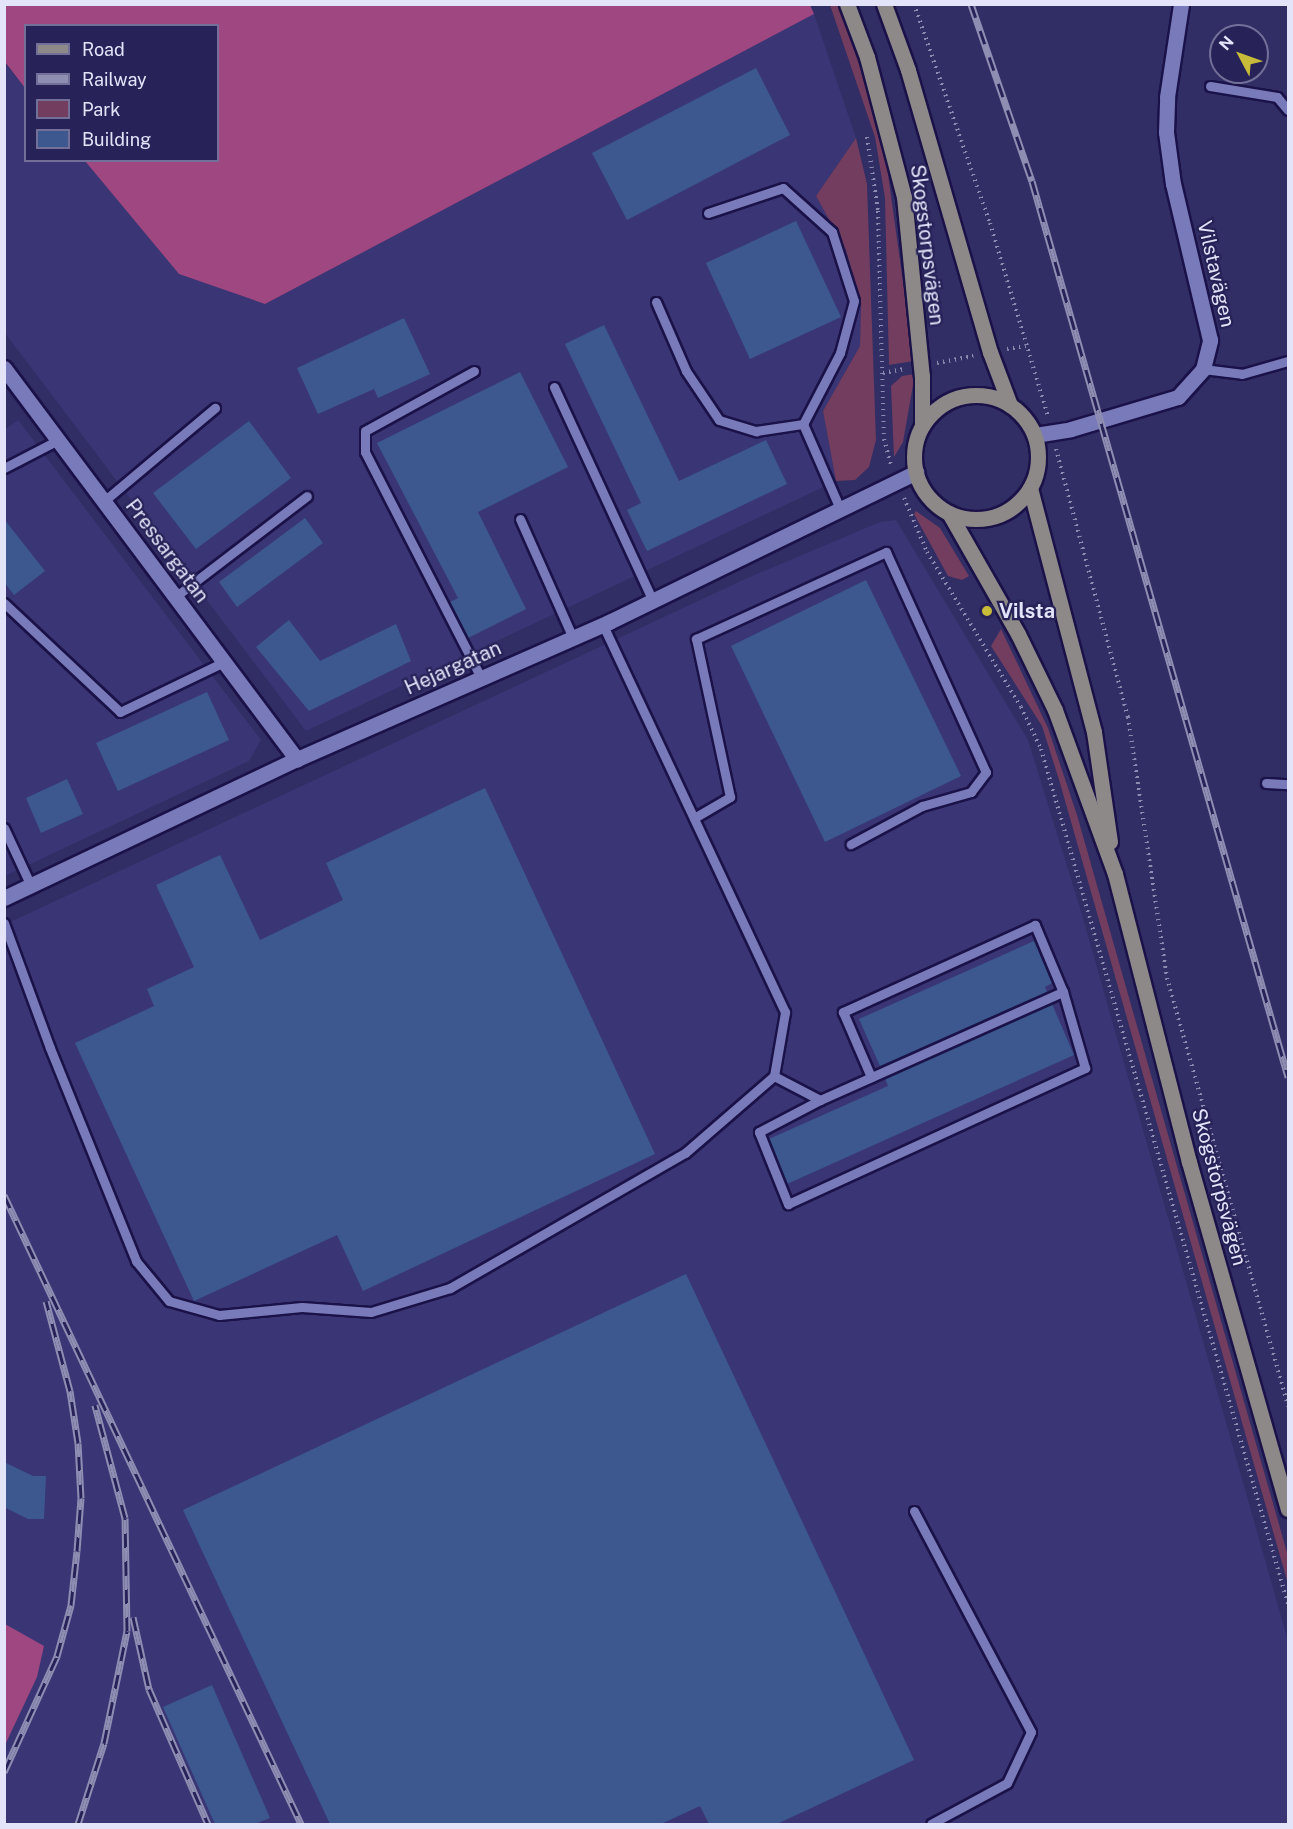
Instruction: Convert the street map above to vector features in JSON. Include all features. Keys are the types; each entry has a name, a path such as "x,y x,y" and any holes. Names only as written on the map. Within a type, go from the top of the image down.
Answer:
{"main road":[{"name":"Skogstorpsvägen","path":"847,4 867,57 904,197 921,366 922,426"},
{"name":"Skogstorpsvägen","path":"884,4 908,70 990,352 1010,405"},
{"path":"988,396 1010,405 1035,435 1038,462 1030,488 1018,503 996,516 972,519 949,513 927,495 916,472 914,451 922,426 936,409 956,398 988,396"},
{"name":"Skogstorpsvägen","path":"1030,488 1094,732 1115,874"},
{"name":"Skogstorpsvägen","path":"949,513 1018,634 1055,710 1115,874 1189,1162 1288,1509"}],"street":[{"name":"Vilstavägen","path":"1035,435 1178,397 1203,369 1210,340 1173,184 1166,132 1167,97 1181,4"},
{"name":"Pressargatan","path":"4,369 297,759"},
{"name":"Hejargatan","path":"4,898 297,759 603,625 898,484 916,472"}],"lane":[{"path":"1210,86 1277,97 1288,110"},
{"path":"708,213 783,188 832,232 854,301 840,353 803,424"},
{"path":"656,302 686,371 719,420 756,431 803,424"},
{"path":"1203,369 1242,374 1288,361"},
{"path":"474,371 364,431 365,452 481,678"},
{"path":"554,387 653,601"},
{"path":"104,501 215,408"},
{"path":"803,424 842,511"},
{"path":"4,468 58,440"},
{"path":"175,597 307,496"},
{"path":"520,519 573,638"},
{"path":"694,818 730,797 696,639 886,552 986,772 971,792 922,806 851,844"},
{"path":"4,603 120,712 224,662"},
{"path":"4,923 50,1048 136,1261 169,1301 219,1315 302,1307 371,1312 450,1288 685,1154 774,1076 785,1012 603,625"},
{"path":"1266,783 1288,784"},
{"path":"4,828 31,886"},
{"path":"871,1077 843,1012 1035,925 1064,992 1085,1068 788,1204 759,1132 820,1100 1064,992"},
{"path":"774,1076 820,1100"},
{"path":"914,1511 1031,1732 1007,1783 931,1824"}],"path":[{"path":"915,4 990,223 1052,432 1128,717 1167,978 1288,1406"},
{"path":"865,129 878,211 884,439 898,484 927,552 1021,707 1041,749 1288,1604"},
{"path":"921,366 990,352"}],"shaded area":[{"path":"5,5 810,5 814,14 265,304 179,274 86,162 219,162 219,24 24,24 24,87 5,62"},
{"path":"814,14 856,138 816,196 846,250 861,305 860,346 823,411 836,481 306,731 5,333 4,62 24,87 24,162 86,162 179,274 265,304"},
{"path":"18,420 261,740 249,761 5,876 4,430"},
{"path":"896,520 1028,740 1081,911 1288,1641 1288,1824 5,1824 4,925 743,580 880,522"},
{"path":"5,1624 44,1646 37,1677 5,1745"}],"green space":[{"path":"830,5 837,5 846,26 871,100 887,167 914,361 889,365 885,198 875,137"},
{"path":"856,138 867,184 876,440 869,467 855,480 836,481 823,411 860,346 861,305 846,250 816,196"},
{"path":"915,374 903,442 894,457 891,386 902,376"},
{"path":"916,511 940,528 969,576 962,580 948,576 914,514"},
{"path":"1001,629 1048,728 1077,815 1288,1556 1288,1584 1042,726 991,646"}],"building":[{"path":"756,68 790,135 627,220 592,153"},
{"path":"796,221 841,317 750,359 706,263"},
{"path":"404,318 430,374 378,398 374,389 318,414 297,368"},
{"path":"604,325 679,481 766,440 787,484 647,551 627,510 641,503 565,344"},
{"path":"520,372 568,467 478,512 526,609 468,638 450,602 458,598 377,443"},
{"path":"249,421 291,478 196,549 153,493"},
{"path":"305,518 323,543 237,607 219,582"},
{"path":"4,519 45,571 14,595 4,582"},
{"path":"866,580 961,776 825,842 731,646"},
{"path":"289,620 320,661 396,624 411,661 309,711 256,647"},
{"path":"207,692 229,740 118,791 96,743"},
{"path":"67,779 83,814 41,833 26,798"},
{"path":"485,788 655,1154 363,1291 337,1235 194,1301 75,1043 154,1006 147,989 194,967 156,885 220,855 260,940 343,900 326,863"},
{"path":"1034,941 1052,983 1045,987 1047,992 880,1066 859,1019"},
{"path":"1052,1004 1074,1055 787,1184 769,1139 888,1086 885,1078"},
{"path":"686,1274 914,1760 777,1824 709,1824 700,1806 661,1824 330,1824 183,1510"},
{"path":"4,1462 33,1476 46,1476 44,1519 28,1519 4,1507"},
{"path":"212,1685 270,1818 255,1824 215,1824 163,1707"}],"railway":[{"path":"971,4 1032,181 1288,1077"},
{"path":"4,1195 301,1824"},
{"path":"4,1772 57,1656 71,1605 77,1551 81,1498 78,1443 70,1391 46,1301"},
{"path":"78,1824 104,1743 127,1631 125,1518 95,1405"},
{"path":"133,1617 149,1689 208,1824"}],"place":[{"name":"Vilsta","path":"987,611"}]}
